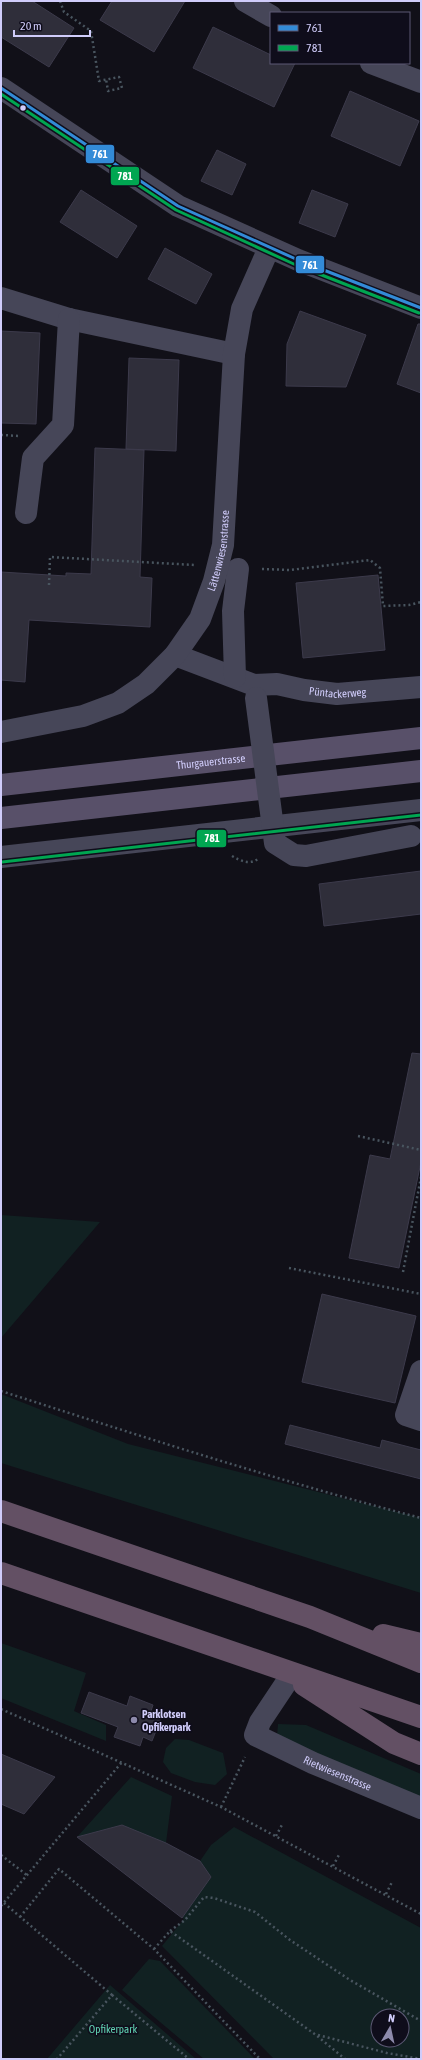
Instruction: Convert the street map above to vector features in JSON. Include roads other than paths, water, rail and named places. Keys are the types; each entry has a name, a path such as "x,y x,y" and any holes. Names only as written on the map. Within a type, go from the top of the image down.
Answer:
{"highway":[{"path":"1,1511 310,1617 421,1662"},
{"path":"1,1573 281,1671 421,1717"},
{"path":"310,1617 421,1644"},
{"path":"281,1671 394,1743 421,1754"}],"main road":[{"name":"Thurgauerstrasse","path":"1,785 421,738"},
{"path":"1,818 421,771"}],"street":[{"path":"245,1 270,15"},
{"path":"374,64 421,82"},
{"path":"1,88 178,206 269,248 421,308"},
{"name":"Lättenwiesenstrasse","path":"1,732 83,716 118,703 146,684 175,655 200,619 214,581 224,545 234,354 242,309 269,248"},
{"path":"1,298 68,319 234,354"},
{"path":"26,513 33,458 63,425 68,319"},
{"path":"238,569 233,611 249,687 275,843 294,855 306,856 416,834"},
{"name":"Püntackerweg","path":"175,655 249,687 277,684 304,690 337,694 421,687"},
{"path":"1,857 421,810"},
{"path":"421,1371 406,1415 421,1420"},
{"name":"Rietwiesenstrasse","path":"281,1671 255,1735 313,1763 421,1808"}],"place":[{"name":"Parklotsen Opfikerpark","path":"134,1720"}],"park label":[{"name":"Opfikerpark","path":"113,2029"}]}
